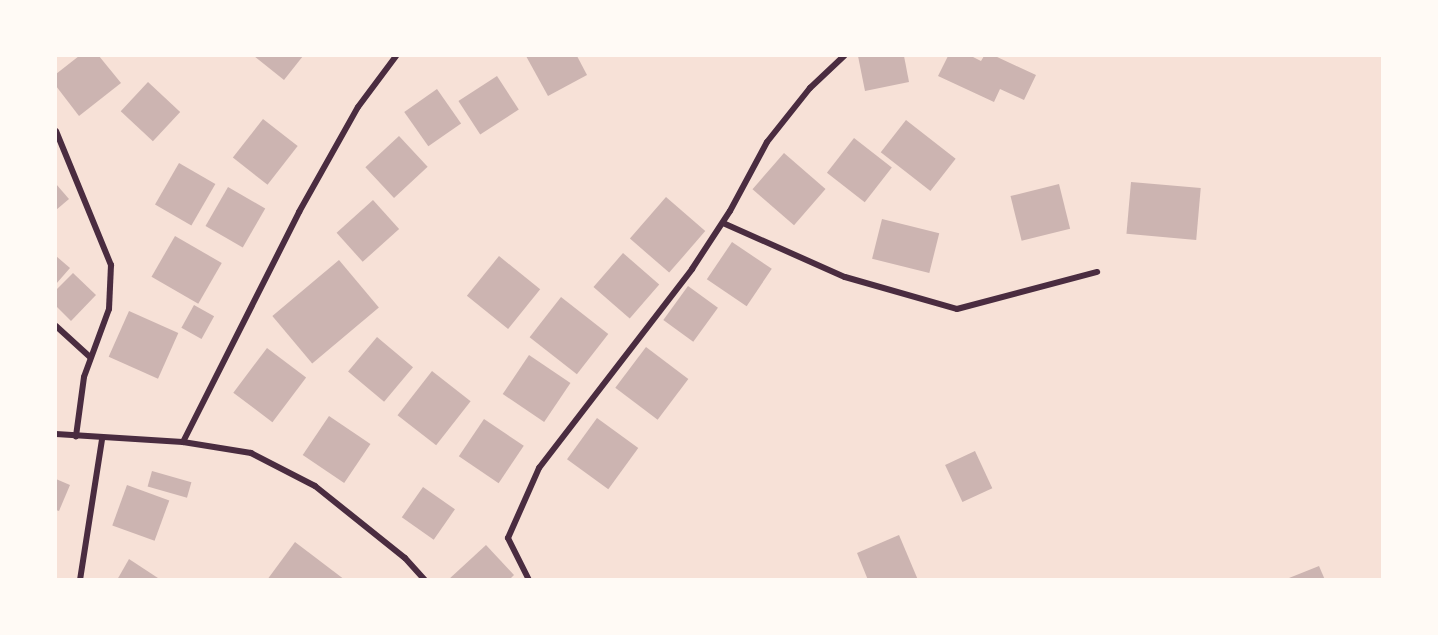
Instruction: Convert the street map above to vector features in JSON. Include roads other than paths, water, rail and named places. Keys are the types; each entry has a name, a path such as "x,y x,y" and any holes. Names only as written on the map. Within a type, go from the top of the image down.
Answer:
{"street":[{"path":"183,442 299,212 358,107 396,56"},
{"path":"530,579 508,538 539,468 723,223 767,142 810,88 844,56"},
{"path":"56,131 111,265 109,309 90,357 76,436"},
{"path":"723,223 845,277 957,309 1097,272"},
{"path":"56,326 90,357"},
{"path":"56,434 102,439 183,442 251,453 285,468 315,486 405,558 425,579"},
{"path":"80,579 102,439"}]}
